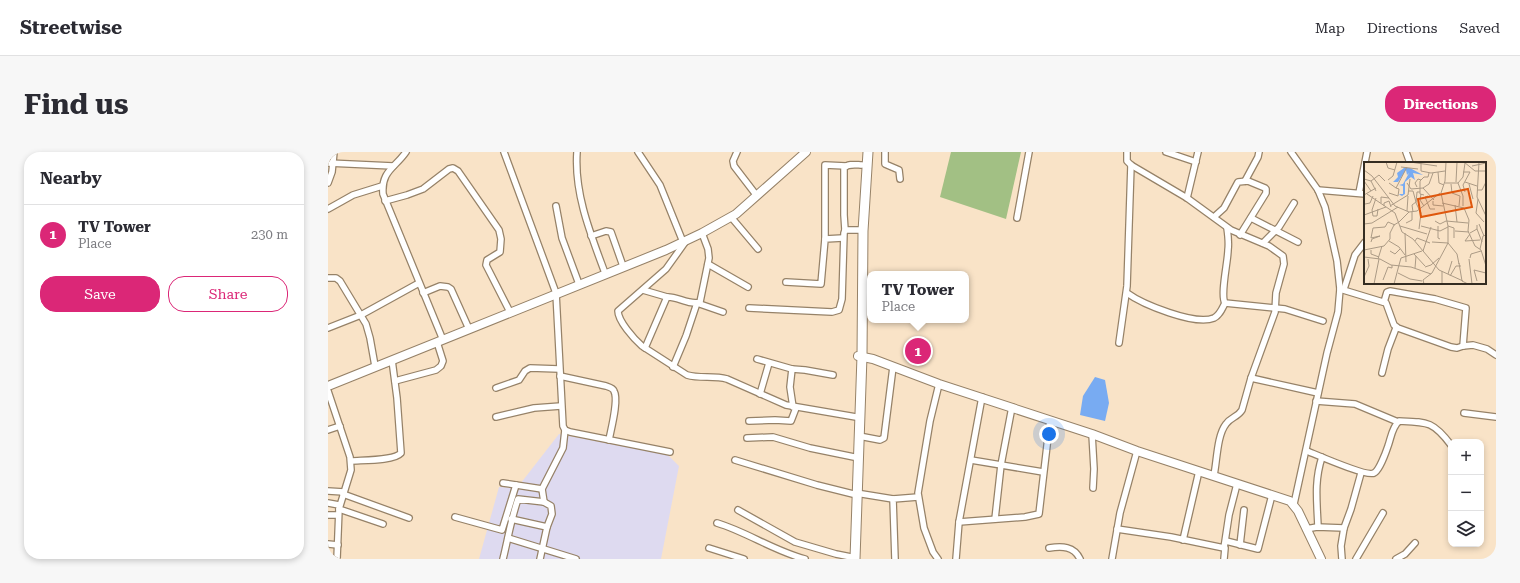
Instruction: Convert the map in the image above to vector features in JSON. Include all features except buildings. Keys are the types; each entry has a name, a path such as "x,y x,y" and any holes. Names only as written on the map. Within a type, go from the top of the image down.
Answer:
{"main road":[{"path":"855,494 854,457 860,356 859,230 863,152"},
{"path":"852,558 859,436 863,238 868,152"}],"street":[{"path":"328,183 330,164 334,152"},
{"path":"395,381 436,370 442,366 440,341 423,293 385,201 382,186 385,176 406,152"},
{"path":"504,152 556,293 561,422 566,430 563,448 542,489 544,502"},
{"path":"577,152 578,175 582,202 591,236 605,273"},
{"path":"638,152 660,186 684,241"},
{"path":"737,152 733,162 734,166 757,196"},
{"path":"328,386 702,233 731,217 806,152"},
{"path":"886,152 885,164 900,170 900,179"},
{"path":"1017,218 1029,152"},
{"path":"1126,152 1127,161 1131,165 1187,198 1227,228 1240,235 1263,243 1281,253 1284,260 1284,267 1276,294 1275,308 1241,412 1229,420 1223,428 1214,475"},
{"path":"1166,152 1177,154 1196,162"},
{"path":"1187,198 1198,152"},
{"path":"1245,181 1258,157 1259,152"},
{"path":"1291,152 1318,190 1325,206 1332,232 1342,289"},
{"path":"1366,162 1367,152"},
{"path":"1406,152 1410,162"},
{"path":"330,164 393,166"},
{"path":"786,282 822,284 825,239 825,165 862,165"},
{"path":"1119,342 1127,293 1131,165"},
{"path":"749,308 832,312 839,310 842,299 843,238 845,230 844,168 846,166"},
{"path":"385,201 403,197 423,189 449,169 453,168 458,171 499,230 501,240 500,252 487,260 486,265 510,312"},
{"path":"1318,190 1362,193 1364,177"},
{"path":"1214,217 1224,208 1236,184 1240,181 1245,181 1266,189 1266,193 1240,235"},
{"path":"328,209 353,195 382,186"},
{"path":"1263,243 1283,220 1294,203"},
{"path":"556,206 562,238 579,284"},
{"path":"731,217 758,249"},
{"path":"1251,218 1298,242"},
{"path":"1127,293 1148,306 1181,316 1202,319 1210,319 1217,316 1225,303 1223,301 1228,250 1227,228"},
{"path":"845,230 859,230"},
{"path":"591,236 606,231 611,232 623,266"},
{"path":"673,367 686,336 697,303 701,300 708,264 708,249 702,233"},
{"path":"825,239 843,238"},
{"path":"684,241 666,269 620,308 618,314 621,321 636,340 673,367 692,376 721,377 780,403 795,407 856,417"},
{"path":"1294,504 1342,289 1355,256 1364,243"},
{"path":"708,264 748,287"},
{"path":"328,278 336,278 340,281 361,315 370,334 376,366"},
{"path":"328,328 361,315 419,283"},
{"path":"423,293 440,286 451,289 469,329"},
{"path":"1342,289 1387,304 1396,328 1388,348 1382,373"},
{"path":"643,290 697,303 723,312"},
{"path":"1384,302 1387,292 1390,291 1435,299 1466,308 1463,346"},
{"path":"646,348 667,297"},
{"path":"1225,303 1289,310 1323,320"},
{"path":"1396,328 1451,347 1457,348 1470,345 1480,347 1496,354"},
{"path":"860,356 939,384 1092,434 1137,451 1286,499 1294,504 1321,559"},
{"path":"757,359 792,370 805,370 833,375"},
{"path":"351,461 391,458 398,456 401,453 392,360"},
{"path":"760,394 769,362"},
{"path":"859,436 880,440 884,438 893,367"},
{"path":"496,388 518,380 527,369 559,369"},
{"path":"749,421 791,421 795,407 790,387 792,370"},
{"path":"560,376 611,388 614,392 615,404 609,440"},
{"path":"1252,378 1318,393"},
{"path":"938,559 933,552 924,528 918,497 930,421 939,384"},
{"path":"328,391 351,461 351,470 339,510 337,559"},
{"path":"956,559 959,522 982,397"},
{"path":"1316,401 1355,404 1398,422 1431,424 1448,442"},
{"path":"496,417 534,408 561,406"},
{"path":"995,519 1001,465 1012,407"},
{"path":"1464,413 1496,417"},
{"path":"959,522 1039,514 1042,504 1050,420"},
{"path":"1307,451 1361,473 1371,474 1375,472 1398,422"},
{"path":"328,430 340,426"},
{"path":"566,430 670,452"},
{"path":"1092,434 1094,469 1093,488"},
{"path":"747,438 773,437 810,448 854,457"},
{"path":"1110,559 1128,480 1137,451"},
{"path":"1318,527 1316,482 1322,457"},
{"path":"734,460 817,485 855,494 893,499 918,497"},
{"path":"971,460 1044,472"},
{"path":"1183,540 1199,470"},
{"path":"1342,559 1341,546 1344,528 1361,473"},
{"path":"503,483 542,489"},
{"path":"1224,559 1229,515 1236,484"},
{"path":"455,517 502,530 516,486"},
{"path":"328,491 343,493 409,518"},
{"path":"1226,540 1258,549 1272,495"},
{"path":"504,559 511,519 518,499 544,502 551,506 552,514 547,527 540,559"},
{"path":"893,499 895,559"},
{"path":"328,503 339,510 383,524"},
{"path":"328,515 339,510"},
{"path":"738,510 795,542 852,558"},
{"path":"1240,545 1244,510"},
{"path":"1356,559 1383,513"},
{"path":"511,519 547,527"},
{"path":"717,523 730,527 790,557 805,559"},
{"path":"1306,529 1318,527 1344,528"},
{"path":"1117,529 1225,548"},
{"path":"508,538 576,559"},
{"path":"1400,558 1415,543"},
{"path":"328,544 338,545"},
{"path":"1049,548 1058,546 1068,548 1077,553 1080,559"},
{"path":"709,548 744,559"}],"shaded area":[{"path":"559,434 668,455 679,466 661,559 479,559 499,487 517,488"}],"green space":[{"path":"951,152 1021,152 1006,219 940,197"}],"water":[{"path":"1095,377 1105,380 1109,403 1105,421 1080,415 1083,396"}],"place":[{"name":"TV Tower","path":"918,351"}]}
